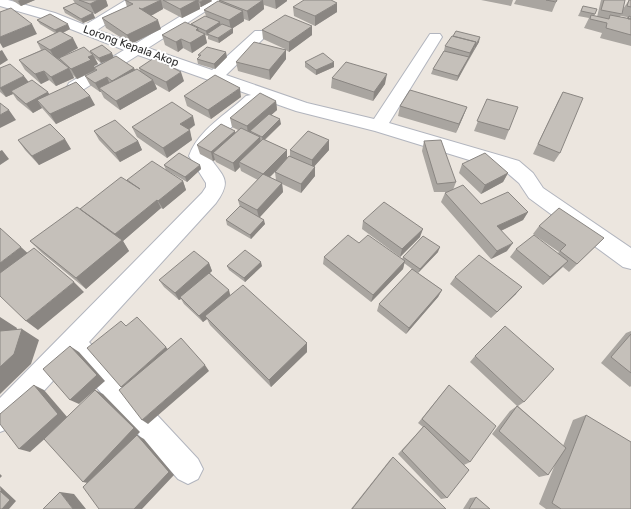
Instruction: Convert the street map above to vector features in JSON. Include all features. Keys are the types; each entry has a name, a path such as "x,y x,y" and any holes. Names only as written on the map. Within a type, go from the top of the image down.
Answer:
{"street":[{"path":"86,29 136,0"},
{"path":"75,87 138,50 216,0"},
{"name":"Lorong Kepala Akop","path":"0,2 50,16 138,50 302,107 378,126 512,166 526,178 536,193 631,260"},
{"path":"215,76 260,34"},
{"path":"378,126 435,37"},
{"path":"0,418 209,198 216,188 216,182 198,156 198,152 205,142 260,93"},
{"path":"72,342 188,469"}],"building":[{"path":"79,0 98,0 90,4"},
{"path":"125,0 161,0 142,9 139,8 158,20 127,35 102,18 133,4"},
{"path":"163,0 197,0 180,9"},
{"path":"219,0 263,0 247,11"},
{"path":"304,0 331,0 337,3 315,16 293,7"},
{"path":"546,0 557,0 556,2"},
{"path":"604,0 625,0 622,14 601,10"},
{"path":"629,0 631,0 631,7 627,6"},
{"path":"218,1 243,11 229,20 204,10"},
{"path":"75,3 93,13 81,19 63,8"},
{"path":"583,6 597,9 595,14 581,11"},
{"path":"11,8 32,24 0,37 0,12"},
{"path":"50,14 68,24 55,30 37,20"},
{"path":"285,15 312,26 289,42 262,30"},
{"path":"591,15 609,19 610,15 631,19 631,35 606,28 607,23 590,19"},
{"path":"205,16 220,22 206,31 191,24"},
{"path":"185,22 198,28 196,30 205,34 190,43 181,39 176,42 162,35"},
{"path":"222,24 233,28 218,38 207,34"},
{"path":"60,31 73,38 50,50 37,42"},
{"path":"456,31 480,37 475,47 476,42 453,36"},
{"path":"452,36 476,42 470,53 445,46"},
{"path":"254,42 286,50 269,70 236,62"},
{"path":"102,45 112,53 99,58 90,51"},
{"path":"84,47 93,55 88,57 91,60 71,69 59,58"},
{"path":"207,47 226,52 214,64 197,59 201,55 198,55"},
{"path":"45,49 69,68 51,77 44,71 35,74 19,60"},
{"path":"444,51 469,57 458,76 433,69"},
{"path":"323,53 334,62 316,70 305,62"},
{"path":"116,56 134,68 112,81 107,77 95,83 85,76 97,70 94,68"},
{"path":"154,58 181,72 166,82 139,68"},
{"path":"346,62 387,74 374,92 332,78"},
{"path":"10,64 24,76 0,88 0,68"},
{"path":"137,69 153,80 116,101 99,88"},
{"path":"215,75 240,88 208,110 184,96"},
{"path":"32,80 48,92 26,104 11,91"},
{"path":"76,82 90,96 50,114 37,100"},
{"path":"410,90 467,107 459,124 400,106"},
{"path":"563,92 583,98 560,153 538,144"},
{"path":"260,93 276,101 247,126 230,118"},
{"path":"487,99 518,107 509,130 477,121"},
{"path":"172,102 193,116 180,124 190,130 163,148 132,127"},
{"path":"0,103 9,110 0,115"},
{"path":"269,114 280,119 262,137 250,131"},
{"path":"115,120 138,141 115,153 94,131"},
{"path":"50,124 65,139 32,156 18,140"},
{"path":"221,124 235,131 211,152 197,145"},
{"path":"241,128 260,137 233,163 213,153"},
{"path":"308,131 329,140 312,160 290,150"},
{"path":"263,139 287,150 263,174 239,162"},
{"path":"441,140 456,182 437,184 424,141"},
{"path":"179,153 200,165 185,177 164,165"},
{"path":"485,153 508,173 485,185 462,164"},
{"path":"289,156 315,167 301,184 275,172"},
{"path":"152,161 183,181 115,234 80,209 121,177 140,189 127,180"},
{"path":"263,174 282,183 257,210 238,200"},
{"path":"463,185 481,204 508,192 528,212 497,226 513,243 497,251 445,193"},
{"path":"384,202 423,229 402,249 363,221"},
{"path":"240,206 264,220 250,235 226,220"},
{"path":"77,207 122,240 76,278 30,241"},
{"path":"559,208 604,238 577,264 560,251 566,245 539,226"},
{"path":"0,228 21,247 0,263"},
{"path":"348,235 359,243 368,235 405,261 373,295 324,257"},
{"path":"534,235 568,261 550,277 516,249"},
{"path":"423,236 440,247 420,269 403,257"},
{"path":"34,248 74,282 26,321 0,296 0,273"},
{"path":"245,250 261,262 244,278 227,266"},
{"path":"194,251 209,263 175,293 159,280"},
{"path":"479,255 522,287 497,312 455,277"},
{"path":"412,269 442,290 409,328 379,304"},
{"path":"209,273 229,290 199,316 180,297"},
{"path":"243,285 307,343 269,380 205,316"},
{"path":"137,317 166,347 121,387 87,348 121,321 126,326"},
{"path":"505,326 554,369 524,402 475,356"},
{"path":"22,329 14,354 0,367 0,331"},
{"path":"631,334 631,373 611,357"},
{"path":"181,338 205,365 142,420 119,390"},
{"path":"70,346 97,375 70,400 43,369"},
{"path":"34,385 58,414 19,449 0,424 0,414"},
{"path":"449,385 496,426 470,462 422,419"},
{"path":"95,390 134,428 83,482 44,439"},
{"path":"517,406 566,448 548,475 499,431"},
{"path":"586,415 631,442 631,509 561,509 552,503"},
{"path":"424,426 469,470 447,498 402,451"},
{"path":"137,435 169,472 134,509 99,509 83,487"},
{"path":"393,457 446,509 352,509"},
{"path":"0,491 10,500 2,509 0,509"},
{"path":"60,492 73,509 43,509"},
{"path":"476,497 490,509 469,509"}]}
